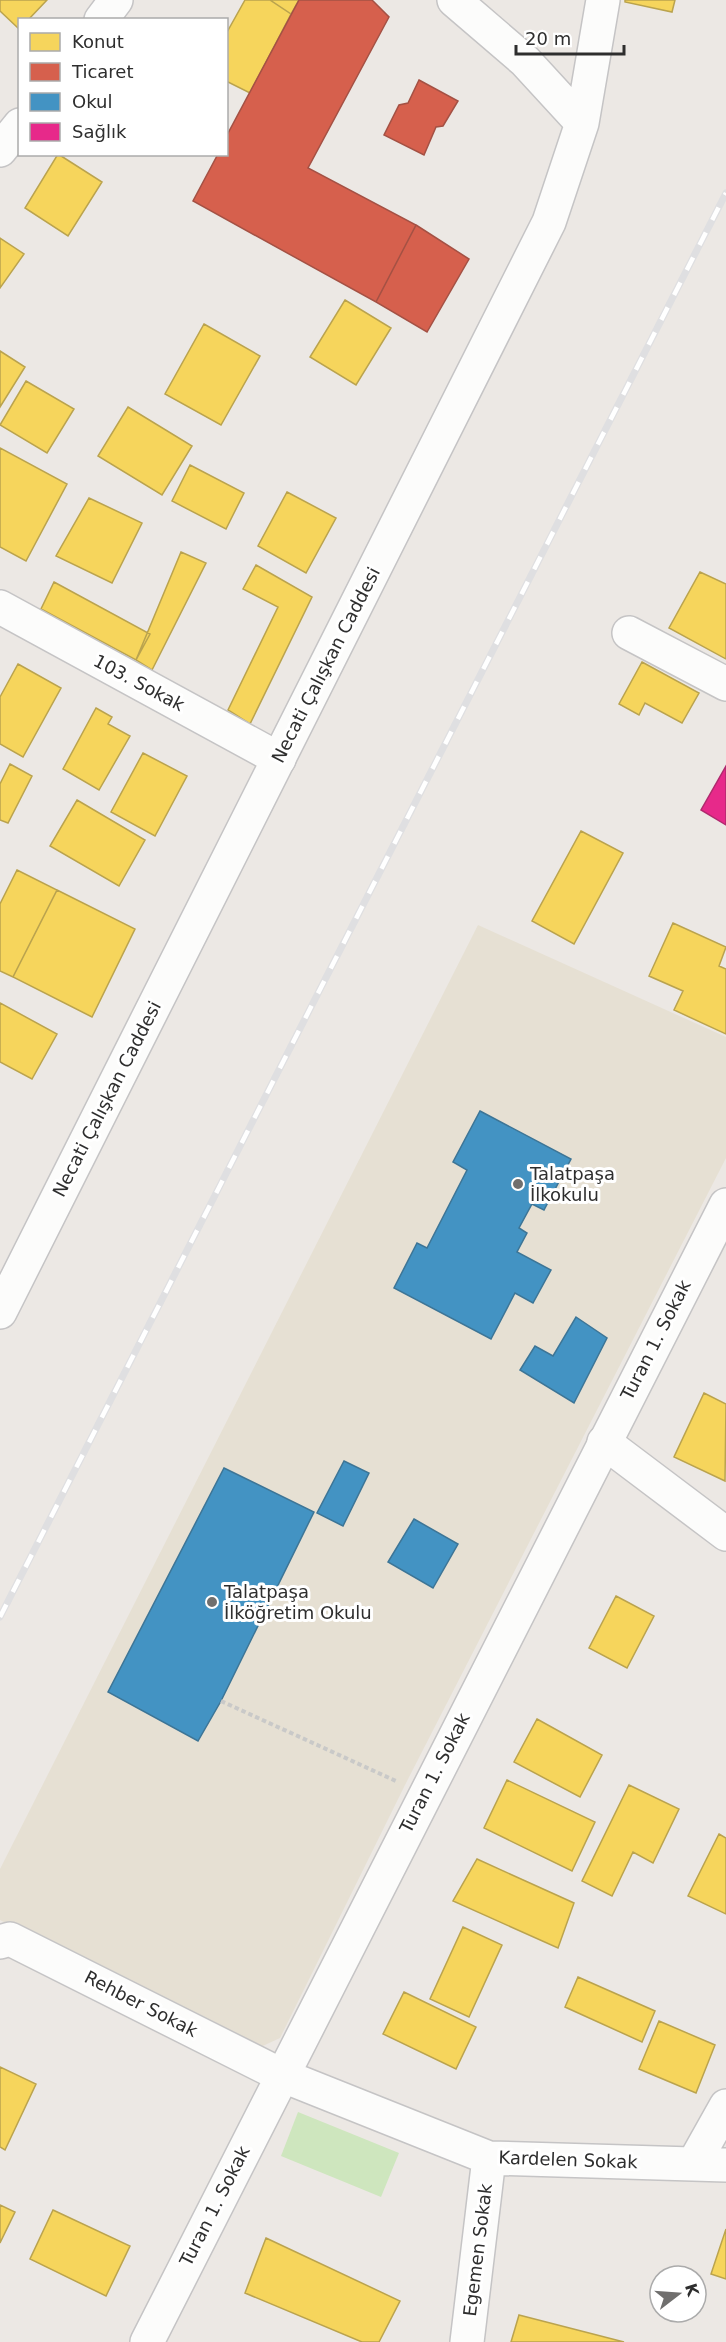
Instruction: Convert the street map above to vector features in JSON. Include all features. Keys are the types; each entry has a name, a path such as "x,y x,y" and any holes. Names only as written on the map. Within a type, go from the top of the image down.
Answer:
{"street":[{"path":"102,18 116,0"},
{"path":"454,0 525,61 582,123"},
{"name":"Necati Çalışkan Caddesi","path":"0,1312 549,222 582,123 603,0"},
{"path":"0,150 18,128"},
{"name":"103. Sokak","path":"0,607 279,759"},
{"path":"629,633 726,684"},
{"name":"Turan 1. Sokak","path":"147,2342 726,1205"},
{"path":"604,1442 726,1534"},
{"name":"Rehber Sokak","path":"10,1935 281,2075"},
{"name":"Kardelen Sokak","path":"281,2075 489,2158 694,2163 726,2166"},
{"path":"694,2163 726,2106"},
{"name":"Egemen Sokak","path":"467,2342 489,2158"}],"path":[{"path":"221,1701 405,1785"}],"shaded area":[{"path":"478,925 726,1037 726,1158 405,1785 280,2038 254,2050 0,1920 0,1869"}],"green space":[{"path":"298,2112 399,2153 381,2197 281,2156"}],"building: Konut":[{"path":"0,0 47,0 30,18 18,18 18,28 0,11"},
{"path":"245,0 270,0 291,14 250,93 228,82 228,30"},
{"path":"270,0 299,0 291,14"},
{"path":"625,0 675,0 672,12 625,2"},
{"path":"57,156 61,156 102,182 68,236 25,208"},
{"path":"0,238 24,254 0,288"},
{"path":"345,300 391,328 356,385 310,357"},
{"path":"204,324 260,356 221,425 165,394"},
{"path":"0,351 25,367 0,407"},
{"path":"26,381 74,409 47,453 0,425"},
{"path":"128,407 192,446 162,495 98,456"},
{"path":"0,448 67,484 26,561 0,547"},
{"path":"190,465 244,493 226,529 172,501"},
{"path":"287,492 336,518 306,573 258,546"},
{"path":"89,498 142,523 112,583 56,556"},
{"path":"181,552 206,563 152,670 136,660"},
{"path":"256,565 312,597 250,724 228,710 278,607 243,589"},
{"path":"700,572 726,584 726,659 669,628"},
{"path":"54,582 150,634 136,660 41,609"},
{"path":"642,662 699,693 682,723 645,703 639,715 619,704"},
{"path":"18,664 61,688 23,757 0,744 0,697"},
{"path":"96,708 112,717 108,724 130,736 99,790 63,769"},
{"path":"143,753 187,776 155,836 111,812"},
{"path":"10,764 32,776 8,823 0,820 0,784"},
{"path":"77,800 145,840 119,886 50,846"},
{"path":"581,831 623,853 574,944 532,921"},
{"path":"17,870 57,890 13,977 0,971 0,904"},
{"path":"57,890 135,929 92,1017 13,977"},
{"path":"673,923 726,947 719,966 726,969 726,1034 674,1010 683,991 649,976"},
{"path":"0,1003 57,1034 32,1079 0,1062"},
{"path":"704,1393 726,1404 725,1481 674,1457"},
{"path":"616,1596 654,1616 627,1668 589,1648"},
{"path":"537,1719 602,1755 580,1797 514,1762"},
{"path":"507,1780 595,1822 572,1871 484,1828"},
{"path":"629,1785 679,1809 653,1863 633,1852 612,1896 582,1881"},
{"path":"719,1834 726,1838 726,1914 688,1896"},
{"path":"477,1859 574,1903 558,1948 453,1901"},
{"path":"463,1927 502,1945 469,2017 430,1999"},
{"path":"578,1977 655,2011 642,2042 565,2007"},
{"path":"404,1992 476,2027 456,2069 383,2034"},
{"path":"659,2021 715,2045 696,2093 639,2069"},
{"path":"0,2067 36,2084 5,2150 0,2147"},
{"path":"0,2205 15,2212 0,2243"},
{"path":"53,2210 130,2246 106,2296 30,2259"},
{"path":"726,2229 726,2279 711,2274"},
{"path":"266,2238 400,2301 379,2342 362,2342 245,2293"},
{"path":"519,2315 624,2342 511,2342"}],"building: Ticaret":[{"path":"299,0 372,0 389,17 308,168 416,225 376,302 193,201 217,156 228,156 228,133"},
{"path":"419,80 458,101 443,126 436,127 424,155 384,135 399,105 408,103"},
{"path":"416,225 469,259 427,332 376,302"}],"building: Okul":[{"path":"480,1111 571,1159 544,1210 532,1204 519,1228 527,1233 517,1252 551,1270 533,1303 515,1293 491,1339 394,1288 417,1243 427,1248 467,1170 453,1162"},
{"path":"576,1317 607,1338 574,1403 520,1370 535,1346 553,1356"},
{"path":"344,1461 369,1473 343,1526 317,1513"},
{"name":"Talatpaşa İlköğretim Okulu","path":"224,1468 314,1512 221,1701 198,1741 108,1692"},
{"path":"414,1519 458,1544 433,1588 388,1562"}],"building: Sağlık":[{"path":"726,766 726,825 701,810"}],"railway":[{"path":"0,1617 726,193"}],"place":[{"name":"Talatpaşa İlkokulu","path":"518,1184"},
{"name":"Talatpaşa İlköğretim Okulu","path":"212,1602"}]}
